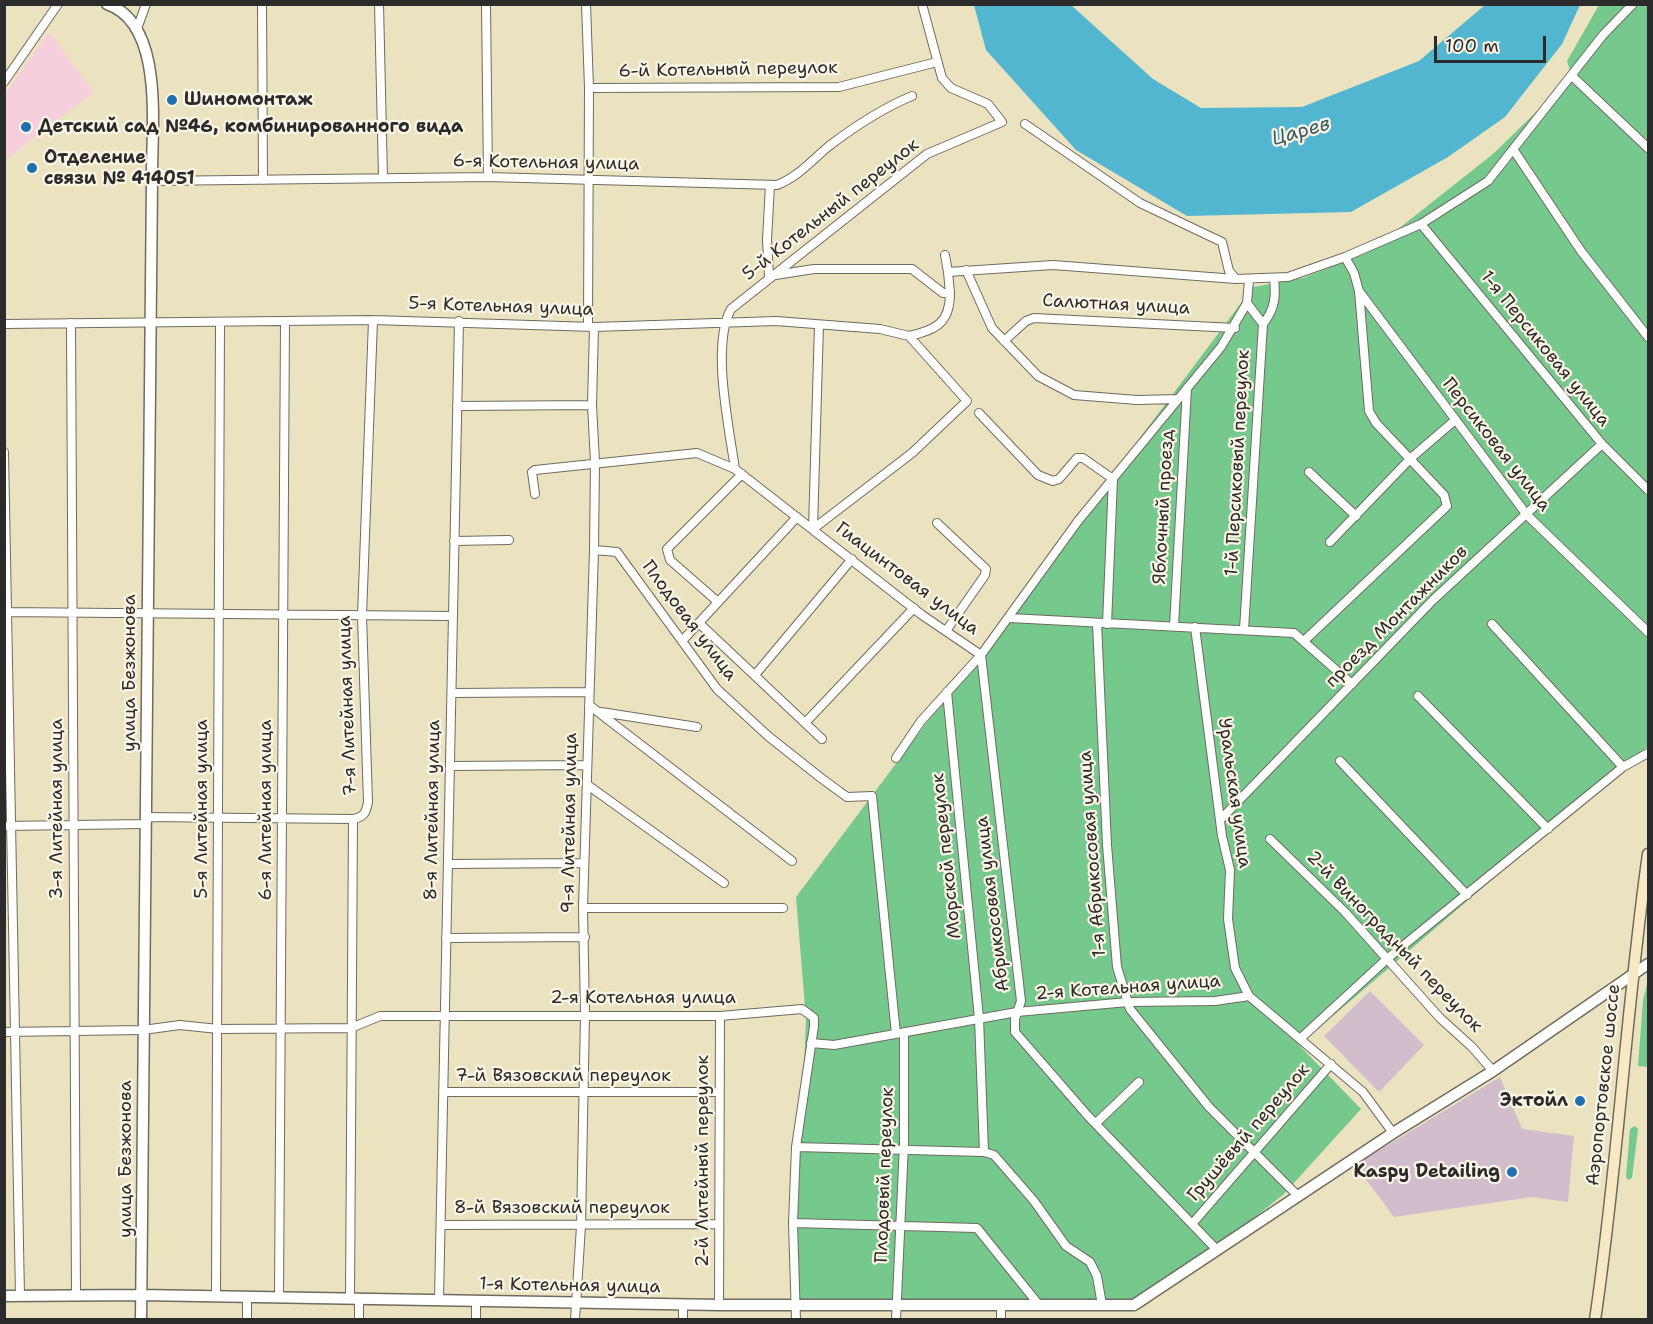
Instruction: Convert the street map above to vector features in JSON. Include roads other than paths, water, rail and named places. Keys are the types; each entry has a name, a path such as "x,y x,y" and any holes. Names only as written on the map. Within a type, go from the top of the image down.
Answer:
{"main road":[{"name":"Аэропортовское шоссе","path":"1595,1320 1603,1268 1632,974 1648,855"}],"street":[{"path":"4,82 58,4"},
{"path":"106,4 127,16 137,29"},
{"path":"137,29 146,4"},
{"path":"262,4 263,180"},
{"path":"379,4 383,178"},
{"path":"486,4 488,177"},
{"name":"9-я Литейная улица","path":"575,1320 581,1226 585,1015 583,908 589,786 586,765 595,462 592,405 586,4"},
{"path":"922,4 937,62"},
{"path":"948,272 1053,265 1249,280 1288,277 1345,257 1422,224 1488,181 1573,77 1603,35 1633,4"},
{"name":"улица Безжонова","path":"137,29 150,65 152,181 141,1320"},
{"name":"6-й Котельный переулок","path":"589,88 829,88 937,62"},
{"name":"5-й Котельный переулок","path":"723,323 731,309 754,292 769,276 927,154 1002,122 988,104 951,88 942,78 937,62"},
{"path":"1573,77 1648,148"},
{"name":"6-я Котельная улица","path":"152,181 488,177 777,185 793,178 839,139 894,103 912,96"},
{"path":"1025,124 1090,171 1140,203 1222,242 1229,272 1236,279"},
{"path":"1513,149 1581,251 1648,337"},
{"path":"770,185 766,240 769,276 814,269 912,269 943,293 950,293"},
{"name":"1-я Персиковая улица","path":"1422,224 1602,444 1648,490"},
{"path":"813,529 912,453 967,401 909,336 928,332 943,321 948,313 950,293 945,255"},
{"path":"1305,640 1447,506 1444,495 1376,423 1369,411 1359,291 1354,273 1345,257"},
{"path":"966,270 992,328 1038,376 1074,395 1137,400 1178,399"},
{"path":"1247,303 1263,324 1273,312 1276,296 1274,278"},
{"path":"896,758 921,721 981,655 1078,522 1235,328 1247,303 1249,280"},
{"name":"Персиковая улица","path":"1359,291 1454,421 1527,515 1648,632"},
{"name":"Салютная улица","path":"1004,340 1026,321 1034,318 1235,328"},
{"name":"5-я Котельная улица","path":"4,324 373,320 591,327 776,321 880,329 909,336"},
{"name":"7-я Литейная улица","path":"359,1320 354,1299 351,1028 353,819 361,817 366,812 368,802 362,616 373,320"},
{"name":"8-я Литейная улица","path":"440,1300 459,321"},
{"name":"5-я Литейная улица","path":"216,1296 220,322"},
{"name":"6-я Литейная улица","path":"279,1298 283,1028 285,322"},
{"name":"3-я Литейная улица","path":"71,323 76,1294"},
{"path":"718,602 670,560 667,549 739,471 723,393 723,323"},
{"name":"1-й Персиковый переулок","path":"1244,630 1263,324"},
{"name":"Гиацинтовая улица","path":"813,529 819,325"},
{"name":"Яблочный проезд","path":"1174,626 1187,388"},
{"path":"457,406 592,405"},
{"path":"979,413 1038,475 1046,480 1059,479 1077,458 1083,458 1113,479"},
{"path":"1330,542 1411,458 1454,421"},
{"name":"проезд Монтажников","path":"1221,819 1433,600 1602,444"},
{"path":"4,452 9,1032 20,1296"},
{"name":"Гиацинтовая улица","path":"535,494 532,472 535,470 697,453 739,471 914,608 981,655"},
{"path":"1309,472 1356,516"},
{"name":"1-я Абрикосовая улица","path":"1113,479 1102,623 1107,845 1117,968 1130,1009 1150,1037 1209,1107 1298,1196"},
{"path":"682,641 797,517"},
{"path":"937,523 986,569 985,575 946,631"},
{"path":"454,541 509,540"},
{"name":"Плодовая улица","path":"594,550 617,552 717,689 768,736 848,796 872,796"},
{"path":"755,675 852,559"},
{"path":"804,723 914,608"},
{"path":"6,612 453,616"},
{"path":"1010,618 1294,633 1305,640 1352,684"},
{"path":"699,623 822,740"},
{"path":"1492,624 1623,767"},
{"name":"Уральская улица","path":"1195,627 1230,870 1228,918 1234,958 1249,996"},
{"name":"Абрикосовая улица","path":"981,655 1021,1001 1017,1012 1016,1032 1096,1123 1217,1250"},
{"path":"452,693 588,692"},
{"name":"Морской переулок","path":"947,692 979,1017 984,1152"},
{"path":"1418,696 1548,829"},
{"path":"589,705 792,861"},
{"path":"598,711 697,727"},
{"path":"1301,1038 1388,958 1623,767 1648,753"},
{"path":"1340,761 1467,895"},
{"path":"450,766 586,765"},
{"path":"589,786 724,883"},
{"name":"Плодовый переулок","path":"872,796 900,1033 904,1150 896,1320"},
{"path":"8,826 218,818 353,819"},
{"name":"2-й Виноградный переулок","path":"1270,839 1388,958 1440,1018 1472,1047 1493,1071"},
{"path":"448,864 584,863"},
{"path":"583,908 783,908"},
{"path":"446,938 585,937"},
{"path":"1217,1250 1393,1133 1493,1071 1648,964"},
{"path":"1249,996 1363,1092 1393,1133"},
{"name":"2-я Котельная улица","path":"9,1032 143,1030 180,1025 218,1029 351,1028 380,1016 720,1016 802,1009 814,1017 811,1043 834,1046 979,1017 1017,1012 1128,1002 1215,1001 1249,996"},
{"name":"2-й Литейный переулок","path":"719,1305 720,1016"},
{"path":"795,1320 793,1223 796,1147 811,1043"},
{"name":"Грушёвый переулок","path":"1192,1224 1331,1064"},
{"path":"1096,1123 1138,1082"},
{"name":"7-й Вязовский переулок","path":"443,1092 583,1090 719,1092"},
{"path":"796,1147 984,1152 994,1155 1034,1201 1066,1246 1090,1262 1097,1276 1102,1305"},
{"path":"793,1223 977,1228 1039,1305"},
{"name":"8-й Вязовский переулок","path":"441,1225 719,1224"},
{"name":"1-я Котельная улица","path":"4,1296 76,1294 719,1305 1134,1305 1217,1250"},
{"path":"247,1297 247,1320"},
{"path":"476,1301 476,1320"},
{"path":"682,1304 683,1320"},
{"path":"1001,1305 1001,1320"}],"water":[{"name":"Царев","path":"974,5 1071,5 1153,79 1201,108 1302,107 1419,61 1485,5 1580,5 1562,44 1505,117 1448,157 1351,212 1187,216 1076,150 986,50"}],"place":[{"name":"Шиномонтаж","path":"172,100"},
{"name":"Детский сад №46, комбинированного вида","path":"26,127"},
{"name":"Отделение связи № 414051","path":"32,168"},
{"name":"Эктойл","path":"1580,1101"},
{"name":"Kaspy Detailing","path":"1512,1172"}]}
